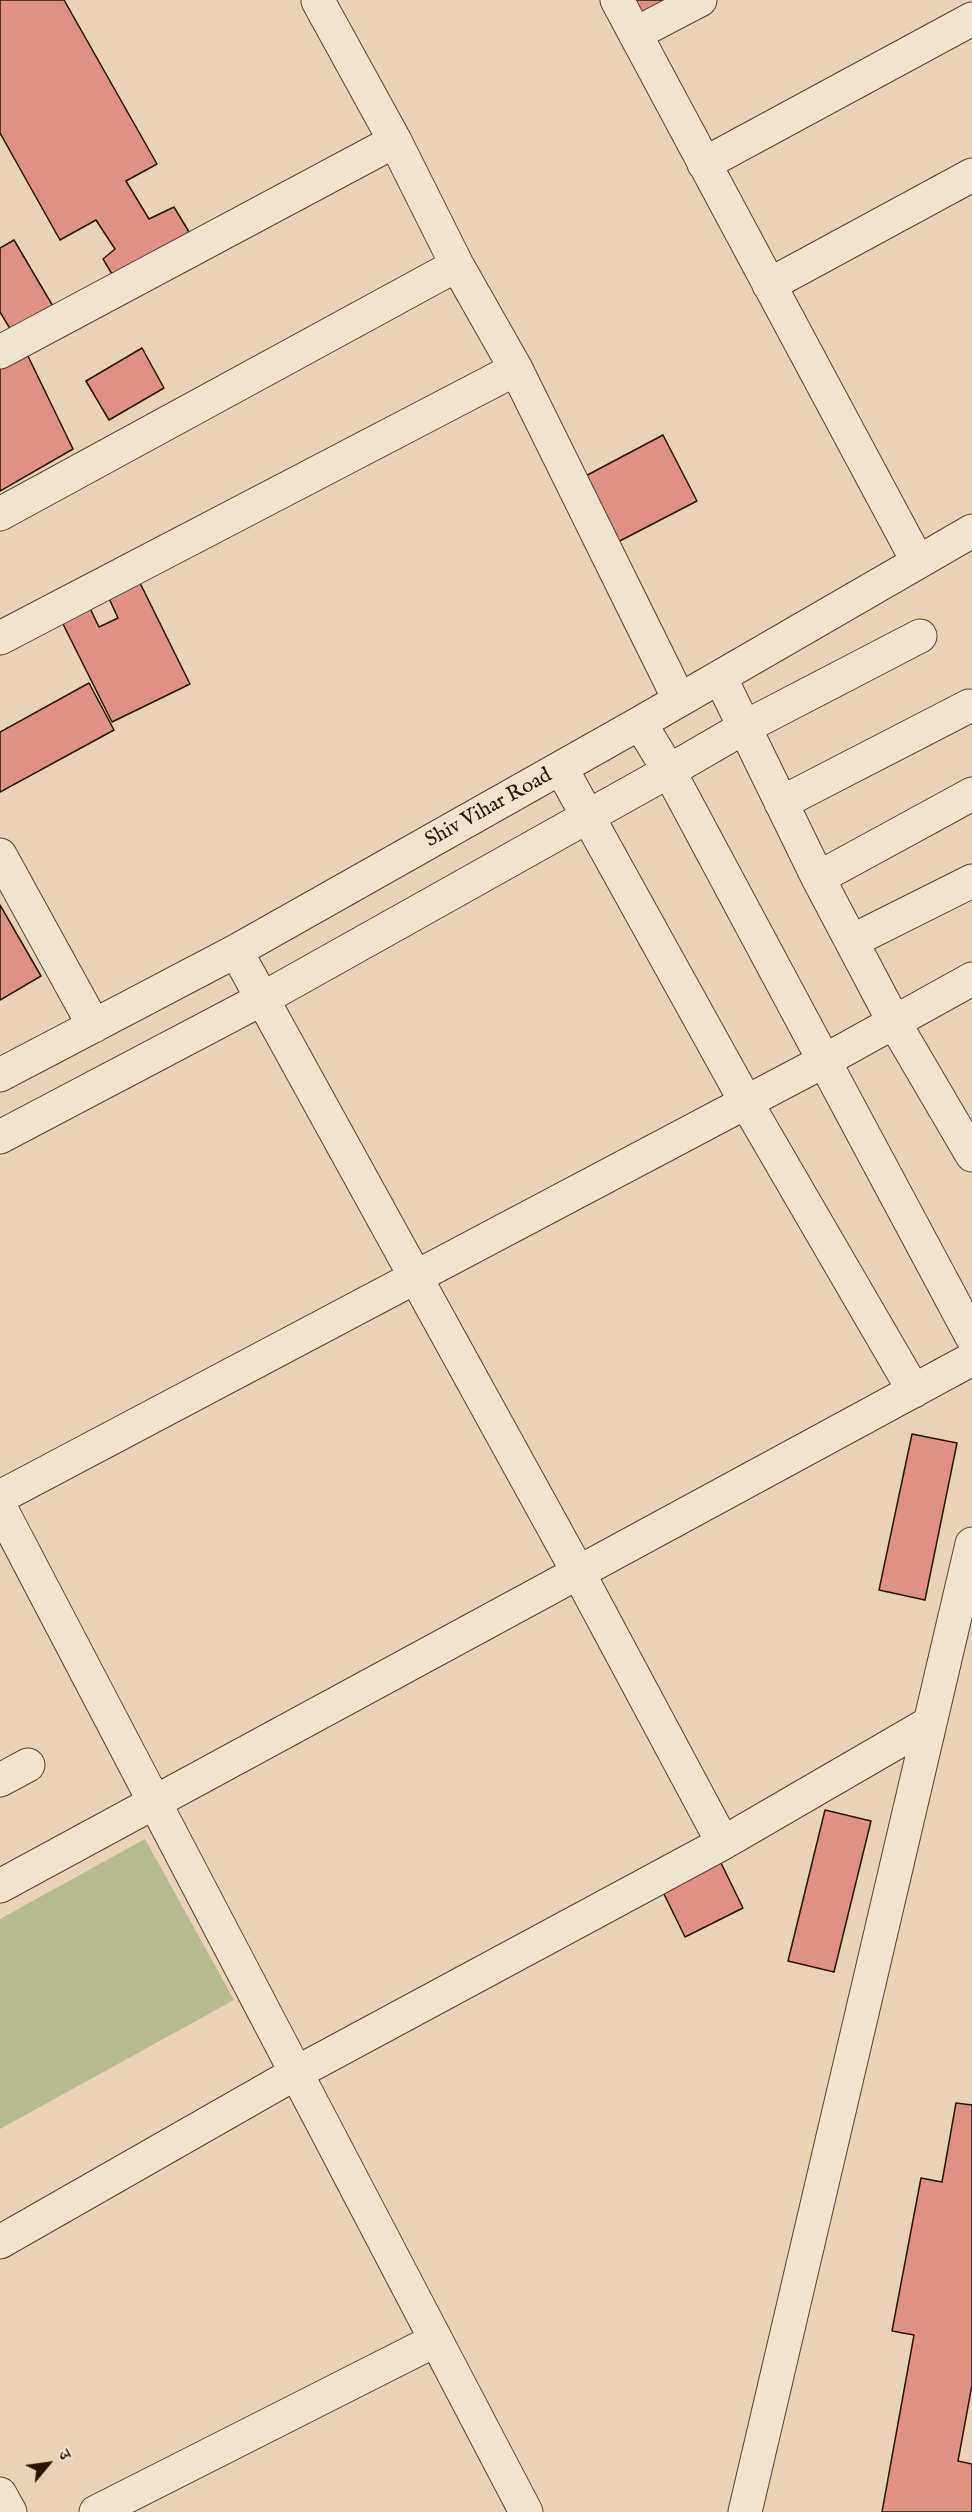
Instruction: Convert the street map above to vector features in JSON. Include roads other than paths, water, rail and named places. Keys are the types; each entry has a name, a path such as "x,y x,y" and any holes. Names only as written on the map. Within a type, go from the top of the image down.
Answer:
{"street":[{"path":"616,0 918,562"},
{"path":"635,34 700,0"},
{"path":"318,1 516,369 679,699"},
{"path":"704,164 972,19"},
{"path":"0,352 395,141"},
{"path":"769,285 972,175"},
{"path":"0,514 458,265"},
{"path":"0,638 516,369"},
{"name":"Shiv Vihar Road","path":"0,1076 236,951 640,723 972,531"},
{"path":"0,1137 262,999 745,727 920,636"},
{"path":"720,677 818,878 894,1022 972,1155"},
{"path":"782,803 969,706"},
{"path":"640,723 669,771 972,1337"},
{"path":"561,768 746,1102 914,1391"},
{"path":"818,878 972,794"},
{"path":"0,855 94,1026"},
{"path":"852,941 972,881"},
{"path":"236,951 578,1572 723,1843"},
{"path":"0,1497 824,1061 972,979"},
{"path":"0,1886 972,1359"},
{"path":"0,1507 526,2512"},
{"path":"745,2512 972,1544"},
{"path":"0,2242 296,2073 723,1843 928,1724"},
{"path":"96,2512 436,2340"},
{"path":"0,2494 10,2512"}]}
